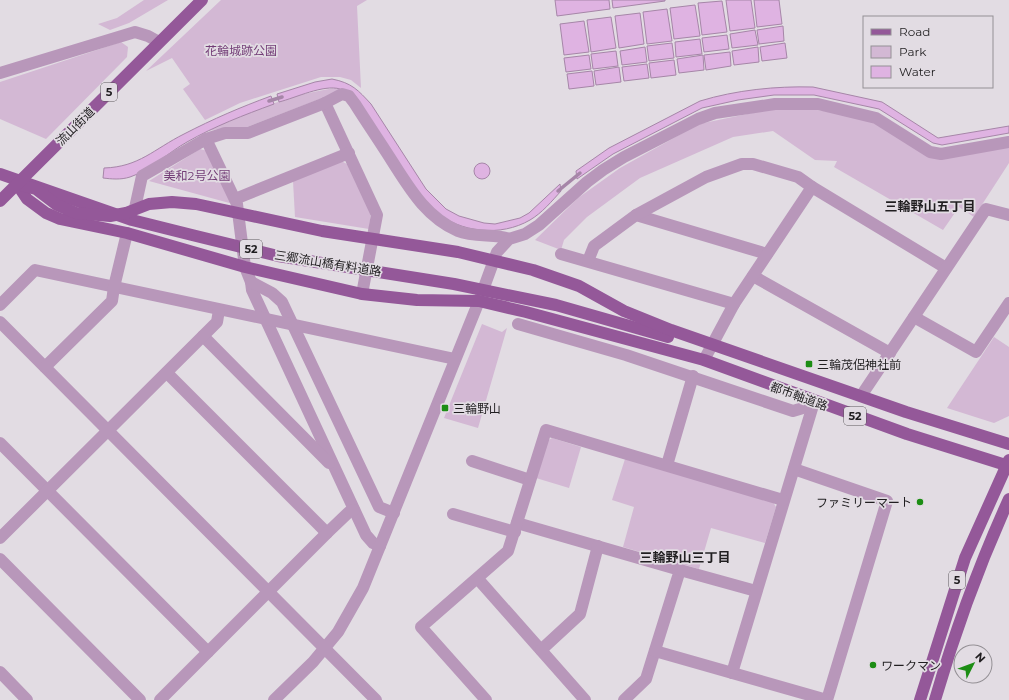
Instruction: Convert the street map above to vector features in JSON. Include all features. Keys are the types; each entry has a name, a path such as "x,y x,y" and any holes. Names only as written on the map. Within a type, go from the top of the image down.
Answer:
{"main road":[{"name":"流山街道","path":"0,201 202,0"},
{"name":"三郷流山橋有料道路","path":"0,174 132,220 278,256 454,284 556,305 670,337 712,345"},
{"path":"17,184 36,189 57,206 76,213 110,216 149,204 172,202 196,204 322,231 458,252 494,260 565,280 642,319 712,345"},
{"path":"17,184 26,199 46,213 81,224 127,233 245,267 362,294 404,299 479,301 526,312 704,360"},
{"name":"三郷流山橋有料道路","path":"614,322 669,343 704,360"},
{"name":"都市軸道路","path":"712,345 861,396 1009,444"},
{"name":"都市軸道路","path":"704,360 814,402 907,434 1008,464"},
{"name":"5","path":"920,700 963,564 1008,464"},
{"name":"5","path":"935,700 966,602 981,561 1009,499"}],"street":[{"path":"0,73 135,32 148,36 159,42"},
{"path":"135,208 142,176 206,139 225,133 248,133 325,103 342,94 349,96 412,193 425,208 440,221 459,232 483,237 505,237 509,239"},
{"path":"325,103 377,215 362,294"},
{"path":"274,700 338,632 363,588 479,301 497,252 509,239 525,234 539,226 587,182 624,157 698,119 722,112 774,104 818,104 841,108 876,118 930,152 941,154 1009,142"},
{"path":"206,139 235,199 239,214 245,267 251,282 252,290 366,535 373,543 380,546"},
{"path":"235,199 349,154"},
{"path":"588,261 594,246 654,203 706,177 742,164 753,164 798,177 946,268"},
{"path":"0,180 17,184"},
{"path":"704,360 734,304 812,187"},
{"path":"861,396 986,209 1009,215"},
{"path":"636,215 767,254"},
{"path":"45,368 112,301 127,233"},
{"path":"561,254 734,304"},
{"path":"0,305 35,270 265,320 455,359"},
{"path":"753,276 890,353"},
{"path":"251,282 276,296 282,302 379,507 394,513"},
{"path":"914,317 976,352 1009,303"},
{"path":"0,538 217,322 219,310"},
{"path":"0,322 325,647 376,700"},
{"path":"518,324 693,376 793,411 803,408"},
{"path":"203,336 335,469"},
{"path":"167,373 327,533"},
{"path":"667,465 693,376"},
{"path":"732,673 783,500 814,402"},
{"path":"486,700 421,627 478,579 508,551 546,430 783,500"},
{"path":"0,443 208,652"},
{"path":"472,462 530,480"},
{"path":"655,651 827,700 887,501 794,469"},
{"path":"160,700 327,533 349,512 354,510"},
{"path":"453,514 598,546 756,591"},
{"path":"541,650 580,614 598,546"},
{"path":"0,559 140,700"},
{"path":"624,700 646,679 680,570"},
{"path":"478,579 585,700"},
{"path":"0,672 27,700"}],"green space":[{"path":"144,0 168,0 129,23 110,30 98,24 117,18"},
{"name":"花輪城跡公園","path":"221,0 367,0 357,6 361,88 351,80 340,77 321,77 240,103 205,120 183,89 190,84 172,58 146,71"},
{"path":"121,42 128,47 127,57 46,139 0,119 0,82"},
{"path":"335,88 340,89 330,95 247,127 228,127 208,131 286,99"},
{"path":"803,108 838,113 874,122 931,158 1009,147 1009,163 974,217 959,207 943,230 834,167 837,161 815,160 773,131 733,137 640,178 587,217 564,240 561,250 535,240 578,198 620,168 699,124 771,109"},
{"name":"美和2号公園","path":"200,149 208,151 233,204 149,181"},
{"path":"341,161 349,165 371,212 369,229 295,217 293,181"},
{"path":"482,324 502,332 507,328 478,428 444,418"},
{"path":"994,337 1009,347 1009,416 994,423 947,408"},
{"path":"552,438 581,447 569,488 536,478 547,441"},
{"path":"625,459 773,502 776,507 765,543 711,528 699,569 623,547 634,507 612,500"}],"water":[{"path":"555,0 609,0 610,9 557,16"},
{"path":"612,0 665,0 665,1 613,8"},
{"path":"726,0 751,0 755,28 730,31"},
{"path":"754,0 779,0 782,24 757,27"},
{"path":"722,1 727,32 702,35 698,3"},
{"path":"695,5 700,36 674,39 670,8"},
{"path":"667,9 672,41 647,44 643,12"},
{"path":"640,13 644,44 619,48 615,16"},
{"path":"611,17 616,48 591,52 587,20"},
{"path":"584,21 589,52 564,55 560,24"},
{"path":"783,26 784,41 759,44 757,30"},
{"path":"755,30 758,45 732,48 730,34"},
{"path":"727,35 729,49 704,52 702,38"},
{"path":"700,39 702,54 676,57 675,42"},
{"path":"672,43 674,58 649,61 647,46"},
{"path":"785,43 787,58 762,61 760,47"},
{"path":"645,47 647,62 622,65 620,51"},
{"path":"758,47 759,62 734,65 732,51"},
{"path":"616,51 618,66 593,69 591,54"},
{"path":"730,52 731,66 706,70 704,55"},
{"path":"589,55 591,69 566,72 564,58"},
{"path":"703,55 704,70 679,73 677,59"},
{"path":"674,60 676,75 651,78 649,63"},
{"path":"647,64 649,78 624,81 622,67"},
{"path":"619,67 621,82 596,85 594,71"},
{"path":"592,71 594,86 569,89 567,74"},
{"path":"332,79 350,85 371,104 426,189 446,209 459,216 484,223 495,224 520,218 529,213 560,184 561,191 539,214 519,225 506,229 481,230 456,224 435,211 423,199 340,89 326,88 279,102 277,94 315,82"},
{"path":"785,87 813,87 882,102 938,138 1009,126 1009,133 942,145 933,143 879,109 814,95 774,95 738,100 702,108 613,154 577,179 576,171 609,148 700,101 728,94 756,90"},
{"path":"271,96 274,104 230,121 198,136 137,174 123,179 103,178 104,168 116,167 137,161 206,123"},
{"path":"479,163 485,163 490,168 488,177 485,179 479,179 474,174 474,168"}],"waterway":[{"path":"269,101 282,97"},
{"path":"558,191 580,173"}],"place":[{"name":"三輪茂侶神社前","path":"809,364"},
{"name":"三輪野山","path":"445,408"},
{"name":"ファミリーマート","path":"920,502"},
{"name":"ワークマン","path":"873,665"}],"district":[{"name":"三輪野山五丁目","path":"930,206"},
{"name":"三輪野山三丁目","path":"685,557"}]}
